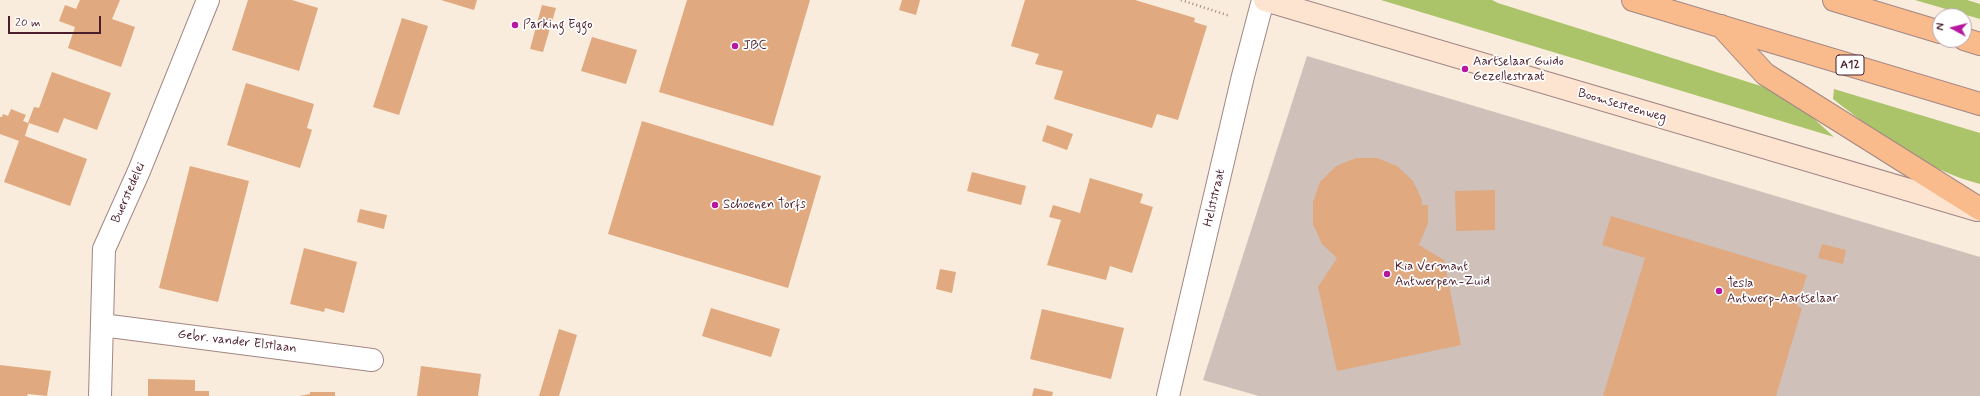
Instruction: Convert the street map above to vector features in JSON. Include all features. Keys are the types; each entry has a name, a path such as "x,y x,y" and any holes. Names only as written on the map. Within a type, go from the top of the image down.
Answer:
{"highway":[{"name":"A12","path":"1633,0 1980,104"},
{"path":"1834,0 1932,30"},
{"path":"1721,26 1765,74 1980,210"}],"main road":[{"name":"Boomsesteenweg","path":"1264,0 1980,210"}],"street":[{"name":"Buerstedelei","path":"100,396 104,249 139,171 208,0"},
{"name":"Helststraat","path":"1168,396 1243,76 1264,0"},
{"name":"Gebr. vander Elstlaan","path":"102,325 372,360"}],"shaded area":[{"path":"1307,56 1980,257 1980,396 1259,396 1203,380"}],"green space":[{"path":"1381,0 1492,0 1764,87 1810,115 1834,137"},
{"path":"1915,0 1967,0 1980,4 1980,19 1972,17 1972,8 1942,8"},
{"path":"1834,89 1980,133 1980,184 1940,170 1902,149 1833,99"}],"building":[{"path":"80,0 120,0 112,19 135,27 121,67 68,48 75,27 59,21 65,5 76,9"},
{"path":"248,0 292,0 318,8 299,71 232,50"},
{"path":"441,0 477,0 474,10"},
{"name":"JBC","path":"687,0 810,0 773,126 659,92"},
{"path":"902,0 920,0 916,15 899,10"},
{"path":"1025,0 1135,0 1195,18 1194,22 1207,26 1178,120 1157,114 1152,128 1054,99 1063,71 1035,64 1039,54 1011,46"},
{"path":"542,5 556,8 543,52 530,49"},
{"path":"402,18 428,26 399,115 373,107"},
{"path":"592,37 637,50 626,84 581,71"},
{"path":"52,72 111,93 97,130 64,118 58,133 29,123 25,136 87,159 70,206 4,182 19,141 0,134 0,117 2,117 3,114 8,116 11,109 26,115 23,121 28,123 34,107 39,108"},
{"path":"246,83 314,104 307,128 312,130 300,168 227,145"},
{"name":"Schoenen Torfs","path":"642,121 821,176 788,288 608,234"},
{"path":"1047,125 1073,134 1067,150 1042,141"},
{"name":"Kia Vermant Antwerpen-Zuid","path":"1356,158 1377,158 1397,166 1413,181 1422,200 1422,205 1428,205 1428,223 1419,245 1444,260 1461,345 1337,371 1318,287 1337,258 1322,244 1313,224 1313,202 1320,182 1336,166"},
{"path":"190,166 249,181 218,302 159,288"},
{"path":"972,172 1026,186 1021,205 967,191"},
{"path":"1090,178 1143,194 1140,203 1153,207 1132,273 1110,266 1106,280 1047,265 1061,220 1049,217 1053,205 1080,213"},
{"path":"1495,190 1495,230 1456,231 1455,191"},
{"path":"360,209 387,215 384,229 357,222"},
{"name":"Tesla Antwerp-Aartselaar","path":"1611,216 1807,275 1797,306 1802,308 1776,396 1603,396 1645,258 1602,245"},
{"path":"1822,244 1846,250 1843,264 1818,258"},
{"path":"304,248 357,262 344,313 325,308 324,312 290,304"},
{"path":"940,269 956,272 952,293 936,289"},
{"path":"711,308 780,329 771,357 702,336"},
{"path":"1042,309 1124,328 1111,379 1030,359"},
{"path":"559,329 577,335 559,396 539,396"},
{"path":"0,365 51,371 47,396 28,394 27,396 0,396"},
{"path":"421,366 481,374 478,396 417,396"},
{"path":"148,379 195,380 195,391 209,391 209,396 148,396"},
{"path":"1034,388 1053,392 1052,396 1032,396"},
{"path":"310,392 335,392 335,396 299,396 310,394"}],"place":[{"name":"Parking Eggo","path":"515,25"},
{"name":"JBC","path":"735,46"},
{"name":"Aartselaar Guido Gezellestraat","path":"1465,69"},
{"name":"Schoenen Torfs","path":"715,205"},
{"name":"Kia Vermant Antwerpen-Zuid","path":"1387,274"},
{"name":"Tesla Antwerp-Aartselaar","path":"1719,291"}]}
